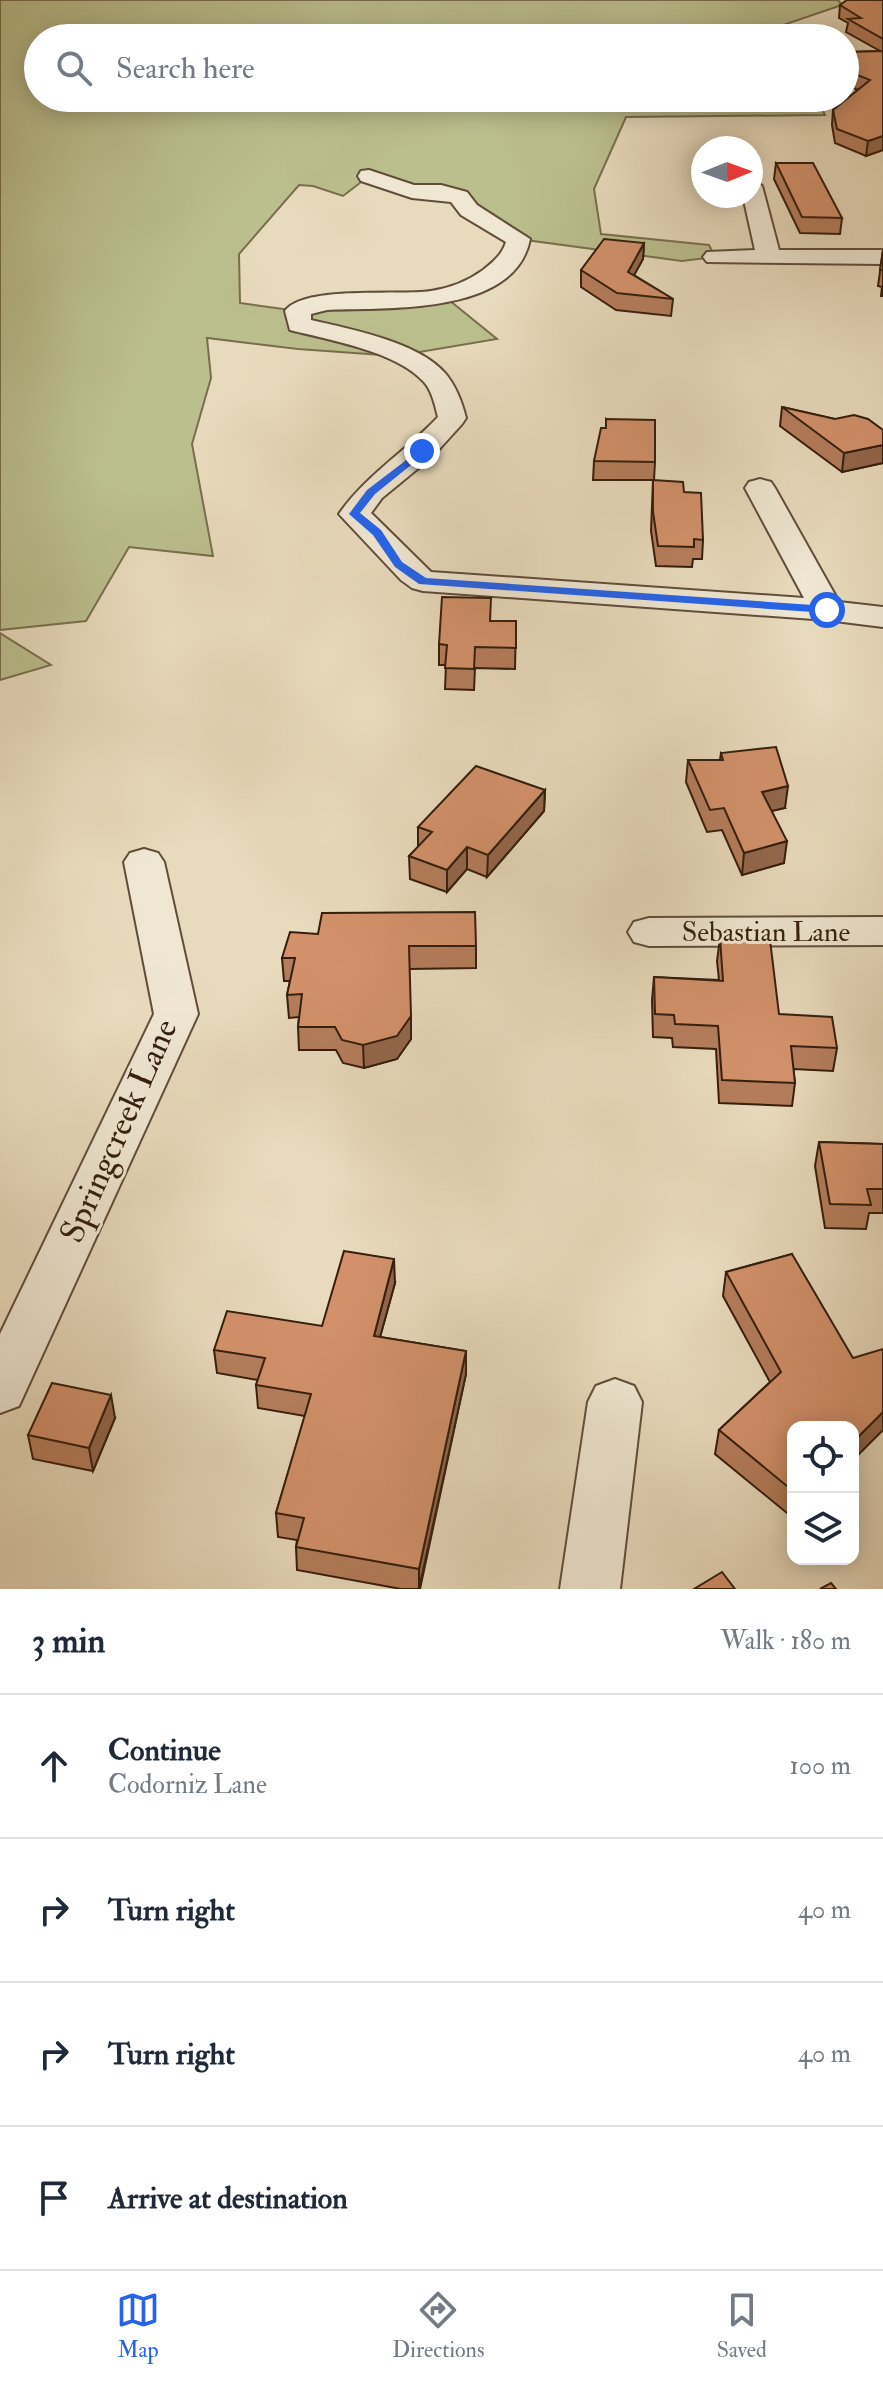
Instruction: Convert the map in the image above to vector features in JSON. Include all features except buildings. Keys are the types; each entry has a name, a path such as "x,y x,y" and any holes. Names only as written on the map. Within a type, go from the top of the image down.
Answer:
{"street":[{"path":"369,176 412,191 441,192 459,197 469,210 518,239 516,253 493,274 444,296 402,302 313,302 298,311 299,325 334,332 396,356 430,373 446,395 452,418 422,451 371,492 354,514 377,533 399,565 423,581 827,610 883,617"},
{"path":"757,208 769,257"},
{"path":"715,257 883,257"},
{"path":"760,488 827,610"},
{"name":"Springcreek Lane","path":"0,1390 176,1014 144,862"},
{"name":"Sebastian Lane","path":"649,932 883,931"},
{"path":"590,1589 615,1402"}],"green space":[{"path":"0,0 838,0 842,5 786,24 24,24 24,112 824,112 825,115 626,117 594,189 601,234 709,245 715,257 682,261 518,239 459,197 369,176 343,196 313,186 299,185 239,254 240,303 298,311 444,296 497,339 396,356 207,338 211,378 192,444 213,556 129,547 86,621 0,630"},
{"path":"0,633 51,665 0,680"}],"route":[{"path":"422,451 371,492 354,514 377,533 399,565 423,581 827,610"}]}
